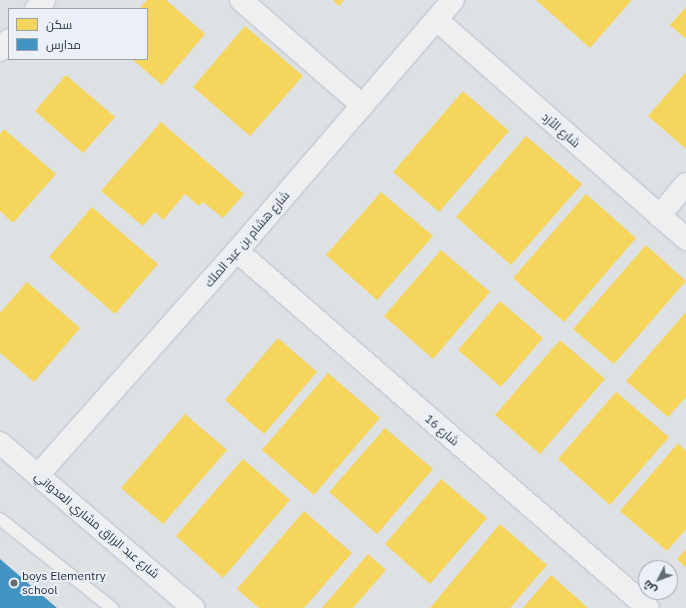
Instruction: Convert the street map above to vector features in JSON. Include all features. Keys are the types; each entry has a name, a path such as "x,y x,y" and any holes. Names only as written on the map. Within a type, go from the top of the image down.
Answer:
{"street":[{"path":"37,8 44,0"},
{"path":"241,0 362,105"},
{"name":"شارع هشام بن عبد الملك","path":"38,475 237,251 437,20 452,0"},
{"name":"شارع الأزد","path":"437,20 686,239"},
{"path":"0,50 8,41"},
{"path":"659,216 686,184"},
{"name":"شارع 16","path":"237,251 648,608"},
{"name":"شارع عبد الرزاق مشاري العدواني","path":"0,443 194,608"}],"lane":[{"path":"0,519 112,608"}],"building: سكن":[{"path":"147,0 166,0 205,34 162,85 133,60 148,60 148,8 140,8"},
{"path":"333,0 344,0 339,6"},
{"path":"536,0 630,0 631,1 590,48"},
{"path":"686,7 686,39 670,25"},
{"path":"245,26 303,76 250,136 193,87"},
{"path":"686,72 686,149 648,116"},
{"path":"66,75 115,117 83,153 35,111"},
{"path":"463,91 509,131 439,212 393,172"},
{"path":"161,122 244,194 223,218 203,202 199,206 185,194 163,220 155,212 143,226 101,191"},
{"path":"4,129 56,174 13,223 0,211 0,134"},
{"path":"526,136 582,184 511,265 456,217"},
{"path":"381,192 433,236 377,300 326,255"},
{"path":"586,194 636,238 564,322 513,278"},
{"path":"92,207 158,264 115,314 49,257"},
{"path":"646,245 686,281 614,364 573,329"},
{"path":"441,250 490,292 433,359 384,316"},
{"path":"27,282 80,328 34,382 0,353 0,313"},
{"path":"500,301 543,338 501,387 458,350"},
{"path":"686,312 686,397 668,417 626,381"},
{"path":"278,338 317,372 264,434 225,400"},
{"path":"560,340 605,379 540,454 495,415"},
{"path":"328,373 380,418 314,495 262,450"},
{"path":"616,392 669,437 610,505 558,459"},
{"path":"185,414 227,450 163,524 121,488"},
{"path":"385,428 433,469 377,534 329,492"},
{"path":"678,443 686,451 686,529 667,551 620,511"},
{"path":"243,459 290,500 223,578 176,536"},
{"path":"441,479 487,518 430,584 385,544"},
{"path":"304,511 352,553 304,608 259,608 237,589"},
{"path":"500,524 547,565 510,608 430,608"},
{"path":"686,549 686,568 677,559"},
{"path":"368,554 386,570 353,608 322,608"},
{"path":"551,575 588,608 523,608"}],"building: مدارس":[{"name":"boys Elementry school","path":"0,559 57,608 0,608"}],"place":[{"name":"boys Elementry school","path":"14,583"}]}
